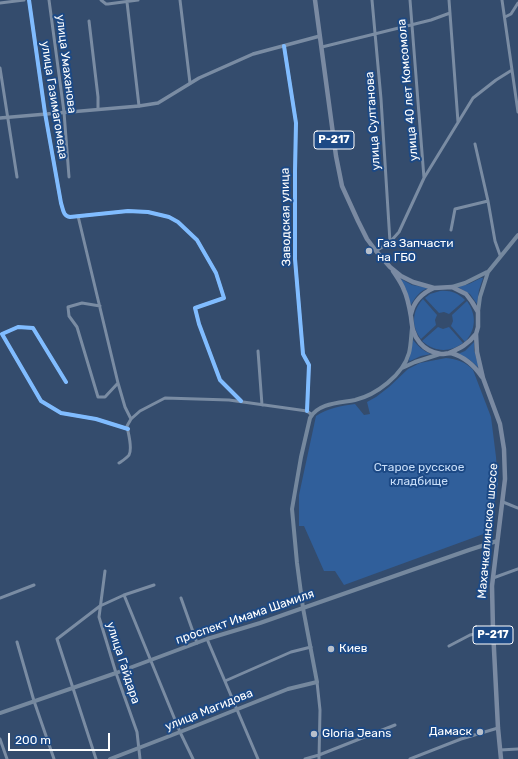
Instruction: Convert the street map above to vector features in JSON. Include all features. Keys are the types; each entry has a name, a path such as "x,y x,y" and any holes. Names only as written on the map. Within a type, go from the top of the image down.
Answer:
{"highway":[{"name":"Р-217","path":"315,0 336,156 342,186 367,239 390,266 407,280 434,288 452,287"},
{"name":"Р-217","path":"390,266 404,290 411,316 412,328 415,336 422,345 432,352 440,354 449,353 459,350 476,334"},
{"path":"452,287 466,294 478,312"},
{"name":"Р-217","path":"411,316 416,302 421,296 434,288"},
{"name":"Махачкалинское шоссе","path":"478,312 478,327 476,334 477,352 483,378 500,424 504,449 505,479 503,502 492,586 498,728 501,759"},
{"name":"Р-217","path":"449,353 469,361 483,378"}],"main road":[{"path":"488,272 500,255 518,235"},
{"name":"Р-217","path":"452,287 465,283 488,272"},
{"name":"Р-217","path":"478,312 480,297 488,272"},
{"name":"Р-217","path":"401,368 408,354 412,328"},
{"name":"Р-217","path":"401,368 440,354"},
{"path":"317,682 303,608 292,509 301,457 310,418 312,414 319,409 333,404 366,397 390,381 401,368"},
{"name":"проспект Имама Шамиля","path":"0,713 116,673 207,639 260,623 497,541"},
{"name":"улица Магидова","path":"110,759 288,689 317,682"}],"street":[{"path":"0,3 24,0"},
{"name":"улица Газимагомеда","path":"29,0 45,113 61,203 66,216 78,216"},
{"name":"улица Умаханова","path":"49,0 64,112 69,177"},
{"path":"101,0 106,4 138,0"},
{"path":"180,0 190,83"},
{"name":"улица Султанова","path":"372,0 381,99 390,242"},
{"name":"улица 40 лет Комсомола","path":"410,0 424,178"},
{"path":"449,0 458,123"},
{"path":"502,0 518,112"},
{"path":"127,2 139,106"},
{"path":"505,17 511,14 518,3"},
{"path":"322,47 431,20 450,13"},
{"path":"89,21 98,96 98,109"},
{"path":"0,118 158,103 199,78 253,54 320,36"},
{"name":"Заводская улица","path":"284,46 296,123 295,259 303,354 309,365 307,410"},
{"path":"0,68 18,177"},
{"path":"376,251 390,242 399,232 424,178 473,98 496,80 512,70"},
{"path":"475,144 488,201 495,241 500,255"},
{"path":"451,230 455,208 488,201"},
{"path":"130,419 118,383 78,216 148,212 169,217 178,222 198,240 216,273 224,298 195,308 199,324 220,380 241,401"},
{"path":"100,306 82,303 68,307 69,316 77,327 98,397 105,397 118,383"},
{"path":"66,382 33,328 18,326 1,335 41,401 61,413 96,419 128,429"},
{"path":"258,351 262,384 262,405"},
{"path":"119,463 130,453 131,446 127,426 130,419 140,411 166,398 241,401 307,410 312,414"},
{"path":"503,502 518,508"},
{"path":"493,578 518,569"},
{"name":"улица Гайдара","path":"105,571 98,617 137,732 140,759"},
{"path":"0,598 34,585"},
{"path":"96,759 57,639 100,606 124,595 154,585"},
{"path":"124,595 180,732 193,759"},
{"path":"181,598 197,643"},
{"path":"449,646 470,635 493,630"},
{"path":"207,639 258,759"},
{"path":"17,642 34,701 54,759"},
{"path":"225,680 291,652 311,647"},
{"path":"317,682 320,710 319,759"},
{"path":"305,759 319,755 395,725"},
{"path":"410,759 461,739 498,728"},
{"path":"0,739 7,759"},
{"path":"500,750 518,749"}],"green space":[{"path":"399,278 412,285 428,288 414,299 411,305 406,290"},
{"path":"483,278 477,304 470,294 458,287 469,284"},
{"path":"440,291 454,292 465,300 449,314 444,312 439,313 425,298 430,294"},
{"path":"423,299 437,315 435,320 436,325 421,339 414,324 414,319 417,308"},
{"path":"467,301 474,317 474,322 469,337 465,342 451,326 453,321 452,315"},
{"path":"438,327 443,329 449,327 463,343 447,350 442,350 427,345 422,341"},
{"path":"413,340 421,348 431,354 421,356 410,361"},
{"path":"474,342 474,350 479,368 470,360 458,354 465,351"},
{"name":"Старое русское кладбище","path":"446,358 461,361 473,370 491,417 498,484 489,532 344,585 335,571 324,571 304,526 299,526 299,495 316,416 330,409 355,404 364,415 370,414 367,402 389,387 408,369 420,363"}],"cycle path":[{"path":"29,0 45,113 61,203 64,212 70,217 128,211 148,212 169,217 178,222 197,240 216,273 224,298 195,308 199,324 220,380 241,401"},
{"path":"284,46 296,123 295,259 303,354 309,365 307,411"},
{"path":"66,382 33,328 18,327 2,334 41,401 61,413 96,419 128,429"}],"place":[{"name":"Газ Запчасти на ГБО","path":"369,251"},
{"name":"Киев","path":"331,649"},
{"name":"Дамаск","path":"480,732"},
{"name":"Gloria Jeans","path":"314,734"}]}
